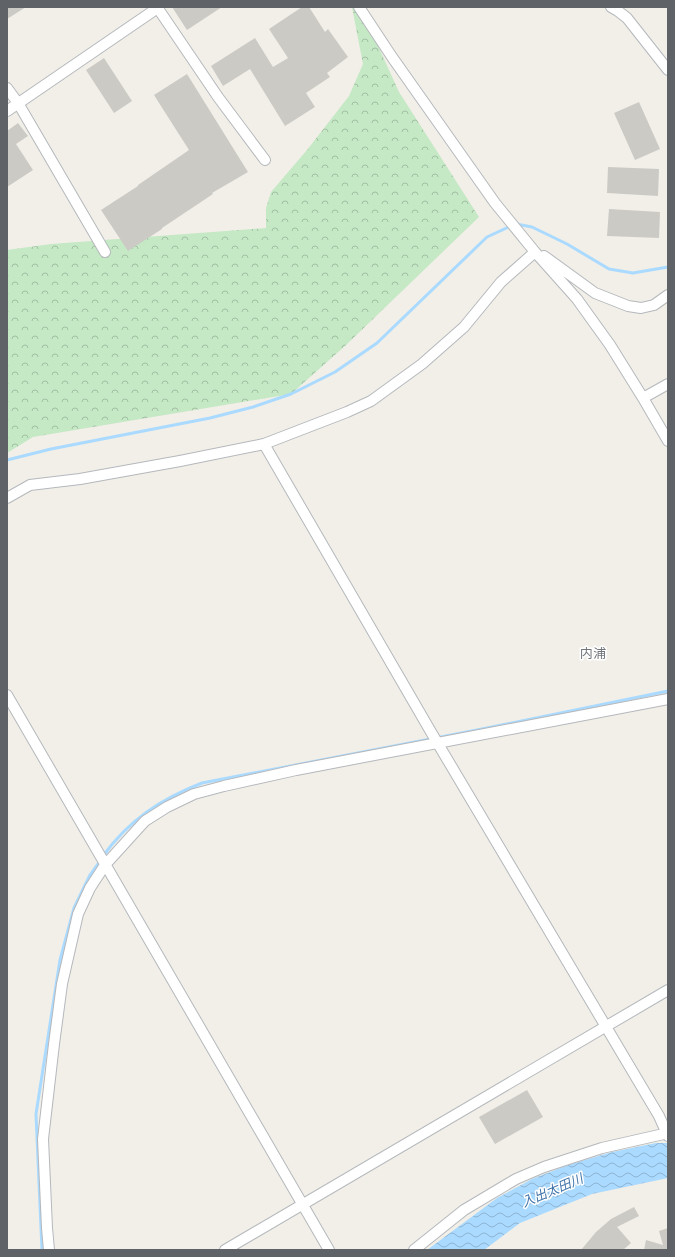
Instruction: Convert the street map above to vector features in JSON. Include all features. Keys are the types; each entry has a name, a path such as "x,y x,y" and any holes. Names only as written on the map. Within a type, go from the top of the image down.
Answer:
{"street":[{"path":"7,111 158,7 218,97 265,160"},
{"path":"359,7 392,57 495,203 535,252 577,299 610,345 668,441"},
{"path":"611,7 626,18 668,70"},
{"path":"7,88 18,103 105,252"},
{"path":"535,252 549,259 595,293 624,305 641,308 654,305 668,295"},
{"path":"7,498 30,485 88,478 264,444 347,412 371,401 422,364 464,327 501,282 535,252"},
{"path":"643,398 668,384"},
{"path":"264,444 431,732 660,1116 668,1134 602,1148 544,1167 516,1179 464,1210 414,1250"},
{"path":"7,695 329,1250"},
{"path":"49,1250 43,1139 62,984 78,914 90,888 105,865 145,821 167,807 194,794 296,770 668,699"},
{"path":"225,1250 668,990"}],"green space":[{"path":"352,7 364,7 374,37 399,92 479,217 345,346 291,394 33,437 7,453 7,250 51,244 266,228 266,208 271,192 307,150 349,96 363,64"}],"water":[{"name":"入出太田川","path":"656,1143 668,1143 668,1178 592,1194 520,1223 484,1250 427,1250 497,1198 532,1179 568,1165 612,1152"}],"building":[{"path":"7,7 26,7 7,19"},
{"path":"172,7 222,7 187,30"},
{"path":"302,7 309,7 325,32 328,29 348,57 327,73 330,77 306,93 315,107 285,126 250,69 223,86 211,66 255,38 273,67 288,58 269,29"},
{"path":"104,58 132,101 114,113 86,70"},
{"path":"187,74 248,172 212,193 213,194 128,251 101,210 189,150 154,95"},
{"path":"639,102 660,149 635,160 614,113"},
{"path":"18,123 28,136 16,144 33,170 7,187 7,131"},
{"path":"608,167 659,169 658,196 607,193"},
{"path":"609,209 660,212 659,238 607,236"},
{"path":"527,1090 543,1117 495,1144 479,1117"},
{"path":"634,1207 639,1216 617,1227 631,1243 623,1250 581,1250 596,1232 611,1219"},
{"path":"668,1228 668,1250 644,1250 646,1240 663,1245 659,1231"}],"waterway":[{"path":"516,224 532,227 567,244 609,269 633,273 668,267"},
{"path":"7,460 51,449 210,418 253,407 291,394 335,372 377,343 487,237 511,226"},
{"path":"103,856 113,843 135,821 147,812 173,796 202,783 477,730 668,691"},
{"path":"42,1250 36,1114 60,960 74,908 90,875 100,861"}],"district":[{"name":"内浦","path":"593,653"}]}
